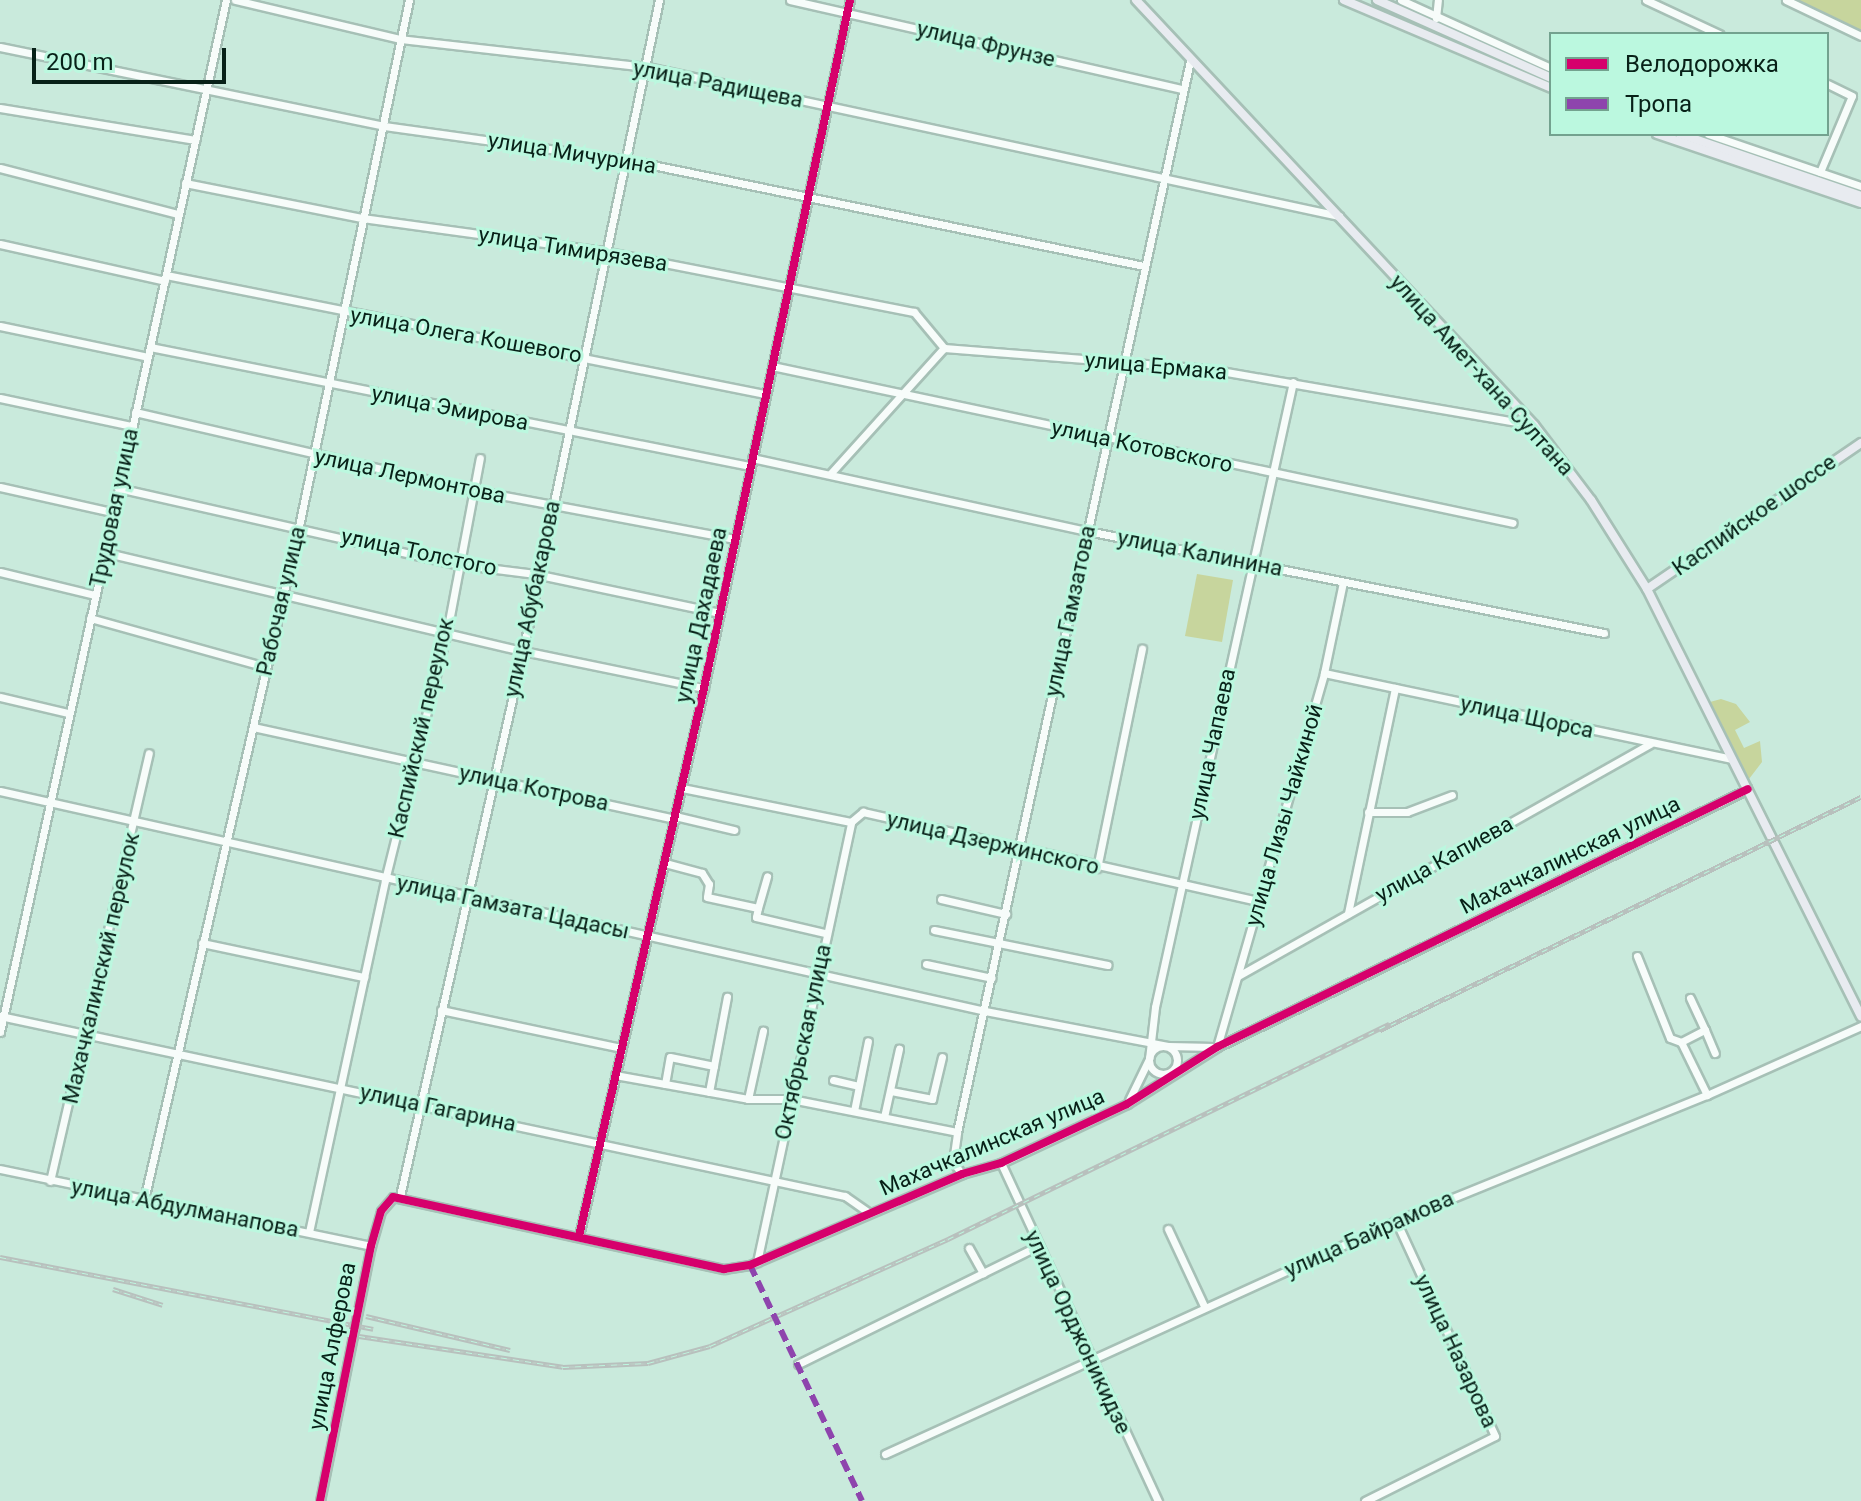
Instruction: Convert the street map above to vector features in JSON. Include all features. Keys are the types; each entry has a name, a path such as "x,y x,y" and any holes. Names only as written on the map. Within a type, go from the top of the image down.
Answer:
{"main road":[{"name":"улица Амет-хана Султана","path":"1137,0 1190,61 1534,425 1591,500 1647,589 1861,1016"},
{"path":"1344,0 1549,87"},
{"path":"1377,0 1549,77"},
{"path":"1663,136 1861,203"},
{"path":"1686,136 1861,196"},
{"name":"Каспийское шоссе","path":"1647,589 1861,443"}],"street":[{"name":"Трудовая улица","path":"0,1032 178,214 209,91 226,0"},
{"name":"улица Радищева","path":"235,0 400,39 647,67 1162,182 1339,216"},
{"name":"Рабочая улица","path":"144,1200 299,526 311,455 409,0"},
{"name":"улица Абубакарова","path":"400,1196 464,899 523,651 535,574 623,159 647,67 659,0"},
{"name":"улица Фрунзе","path":"790,0 1181,89"},
{"name":"улица Дахадаева","path":"579,1236 704,688 850,0"},
{"path":"1401,0 1549,67"},
{"path":"1436,18 1438,0"},
{"path":"1646,0 1715,32"},
{"path":"1786,0 1802,4 1861,36"},
{"name":"улица Мичурина","path":"0,47 384,126 623,159 1144,266"},
{"name":"улица Гамзатова","path":"962,1174 953,1162 957,1132 1181,89 1190,61"},
{"path":"1820,172 1852,96 1829,85"},
{"path":"0,108 195,140"},
{"path":"1714,136 1861,186"},
{"path":"0,168 178,214"},
{"name":"улица Тимирязева","path":"185,183 362,218 603,251 918,314 944,348"},
{"name":"улица Олега Кошевого","path":"0,244 765,394"},
{"path":"0,326 148,357"},
{"name":"улица Эмирова","path":"150,347 567,431 751,462"},
{"path":"830,474 944,348"},
{"name":"улица Ермака","path":"944,348 1123,362 1293,382 1534,425"},
{"name":"улица Котовского","path":"772,366 901,396 1513,523"},
{"name":"улица Чапаева","path":"1127,1104 1149,1059 1150,1041 1182,887 1293,382"},
{"path":"0,398 132,426"},
{"name":"улица Лермонтова","path":"135,412 473,490 735,539"},
{"name":"Каспийский переулок","path":"309,1232 385,880 447,632 456,564 480,458"},
{"name":"улица Калинина","path":"751,462 830,474 1087,531 1604,633"},
{"path":"0,487 112,512"},
{"name":"улица Толстого","path":"118,488 299,526 456,564 535,574 720,613"},
{"path":"103,552 282,597 704,688"},
{"path":"0,572 95,595"},
{"name":"улица Лизы Чайкиной","path":"1217,1047 1261,902 1324,673 1343,582"},
{"path":"90,618 266,667"},
{"path":"1097,868 1142,649"},
{"name":"улица Щорса","path":"1324,673 1731,759"},
{"path":"1348,913 1395,688"},
{"path":"0,697 68,713"},
{"name":"улица Котрова","path":"253,727 734,830"},
{"name":"улица Капиева","path":"1238,976 1650,744"},
{"name":"Махачкалинский переулок","path":"50,1181 88,1033 149,753"},
{"name":"улица Дзержинского","path":"682,788 851,822 863,812 1097,868 1261,902"},
{"name":"Махачкалинская улица","path":"400,1196 724,1269 757,1262 962,1174 1001,1163 1127,1104 1172,1072 1217,1047 1748,789"},
{"name":"улица Гамзата Цадасы","path":"0,791 136,819 464,899 649,936 985,1011 1168,1046 1217,1047"},
{"path":"1368,812 1407,812 1452,795"},
{"name":"Октябрьская улица","path":"757,1262 851,822"},
{"path":"665,863 702,873 709,884 707,897 758,908"},
{"path":"767,876 756,917 825,933"},
{"path":"941,899 1006,914"},
{"path":"934,930 1107,965"},
{"path":"202,943 364,977"},
{"path":"1637,956 1670,1038 1681,1042 1707,1095"},
{"path":"926,964 992,978"},
{"path":"709,1092 727,997"},
{"path":"1690,998 1715,1053"},
{"path":"441,1010 622,1048"},
{"name":"улица Гагарина","path":"2,1016 179,1051 421,1107 601,1142 852,1198 869,1213"},
{"name":"улица Байрамова","path":"885,1454 1091,1363 1095,1354 1396,1221 1707,1095 1861,1026"},
{"path":"1681,1042 1705,1030"},
{"path":"748,1099 763,1031"},
{"path":"854,1111 868,1041"},
{"path":"1168,1046 1177,1056 1172,1072 1154,1072 1149,1059 1155,1048 1168,1046"},
{"path":"884,1117 899,1049"},
{"path":"665,1084 670,1057 714,1066"},
{"path":"891,1091 932,1099 942,1057"},
{"path":"615,1075 748,1099 791,1099 957,1132"},
{"path":"833,1080 858,1086"},
{"name":"улица Орджоникидзе","path":"1001,1163 1091,1363 1158,1501"},
{"name":"улица Абдулманапова","path":"0,1169 371,1246"},
{"name":"улица Алферова","path":"320,1501 371,1246 386,1201 400,1196"},
{"name":"улица Назарова","path":"1365,1501 1495,1436 1396,1221"},
{"path":"1168,1229 1204,1306"},
{"path":"798,1364 1038,1246"},
{"path":"969,1248 983,1273"}],"green space":[{"path":"1790,0 1861,0 1861,34"},
{"path":"1197,574 1233,580 1222,642 1185,636"},
{"path":"1721,699 1736,704 1750,722 1735,730 1744,748 1760,741 1762,762 1749,779 1710,702"}],"railway":[{"path":"1380,1030 1861,797"},
{"path":"359,1336 563,1367 648,1363 710,1346 948,1239 1389,1024"},
{"path":"0,1257 373,1329"},
{"path":"113,1289 163,1305"},
{"path":"366,1316 510,1350"}],"marked path":[{"path":"750,1265 862,1501"}],"cycle path":[{"path":"579,1236 704,688 850,0"},
{"path":"320,1501 371,1246 381,1211 393,1197 724,1269 750,1265 962,1174 1001,1163 1127,1104 1217,1047 1748,789"}]}
